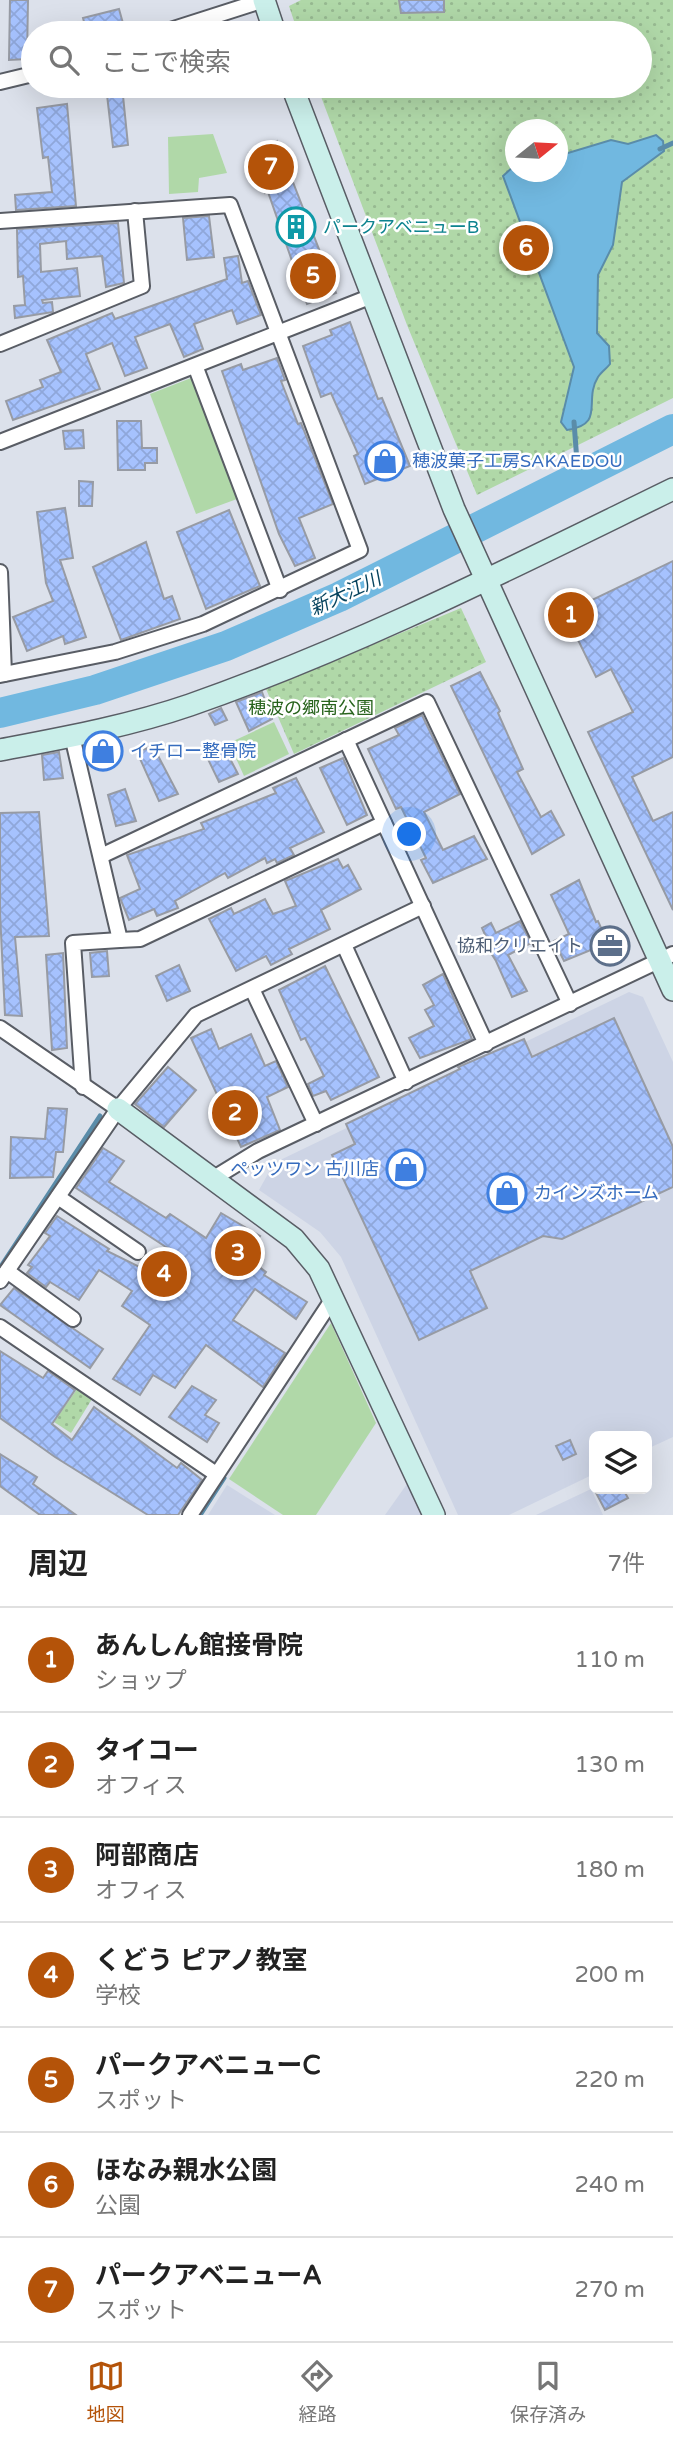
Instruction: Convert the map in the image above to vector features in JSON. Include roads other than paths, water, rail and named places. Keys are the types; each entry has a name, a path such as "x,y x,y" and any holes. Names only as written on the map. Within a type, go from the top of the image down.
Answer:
{"street":[{"path":"198,21 264,0 271,21"},
{"path":"0,82 21,77"},
{"path":"297,98 454,509 666,957 673,990"},
{"path":"0,220 230,205 360,550 203,624 115,652 2,675 0,572"},
{"path":"0,344 142,286 135,211"},
{"path":"0,442 195,368 372,296"},
{"path":"195,368 280,590"},
{"path":"0,750 72,736 188,706 265,676 486,581 673,489"},
{"path":"101,856 427,702 570,1004"},
{"path":"72,736 120,940"},
{"path":"346,740 486,1044"},
{"path":"83,1087 73,943 140,939 384,823"},
{"path":"73,1319 3,1276 118,1109 196,1015 423,906"},
{"path":"344,945 406,1082"},
{"path":"214,1178 258,1151 666,957"},
{"path":"252,989 316,1124"},
{"path":"0,1028 118,1109 294,1239 319,1269 334,1297 434,1515"},
{"path":"58,1197 138,1252"},
{"path":"190,1515 334,1297"},
{"path":"0,1328 216,1474"}],"water":[{"path":"656,135 663,141 664,151 622,182 613,245 598,275 597,333 609,346 610,364 599,375 594,386 590,417 579,427 567,430 561,422 574,367 505,182 568,182 568,153 611,140 628,144"}],"waterway":[{"path":"660,149 673,143"},
{"path":"574,422 578,475"},
{"name":"新大江川","path":"0,713 95,690 226,646 339,597 673,429"},
{"path":"0,1268 100,1116"},
{"path":"200,1515 224,1478"}],"place":[{"name":"パークアベニューA","path":"271,167"},
{"name":"パークアベニューB","path":"296,227"},
{"name":"ほなみ親水公園","path":"526,248"},
{"name":"パークアベニューC","path":"313,276"},
{"name":"穂波菓子工房SAKAEDOU","path":"385,461"},
{"name":"あんしん館接骨院","path":"571,615"},
{"name":"イチロー整骨院","path":"103,751"},
{"name":"協和クリエイト","path":"610,946"},
{"name":"タイコー","path":"235,1113"},
{"name":"ペッツワン 古川店","path":"406,1169"},
{"name":"カインズホーム","path":"507,1193"},
{"name":"阿部商店","path":"238,1253"},
{"name":"くどう ピアノ教室","path":"164,1274"}],"park label":[{"name":"穂波の郷南公園","path":"311,708"}]}
